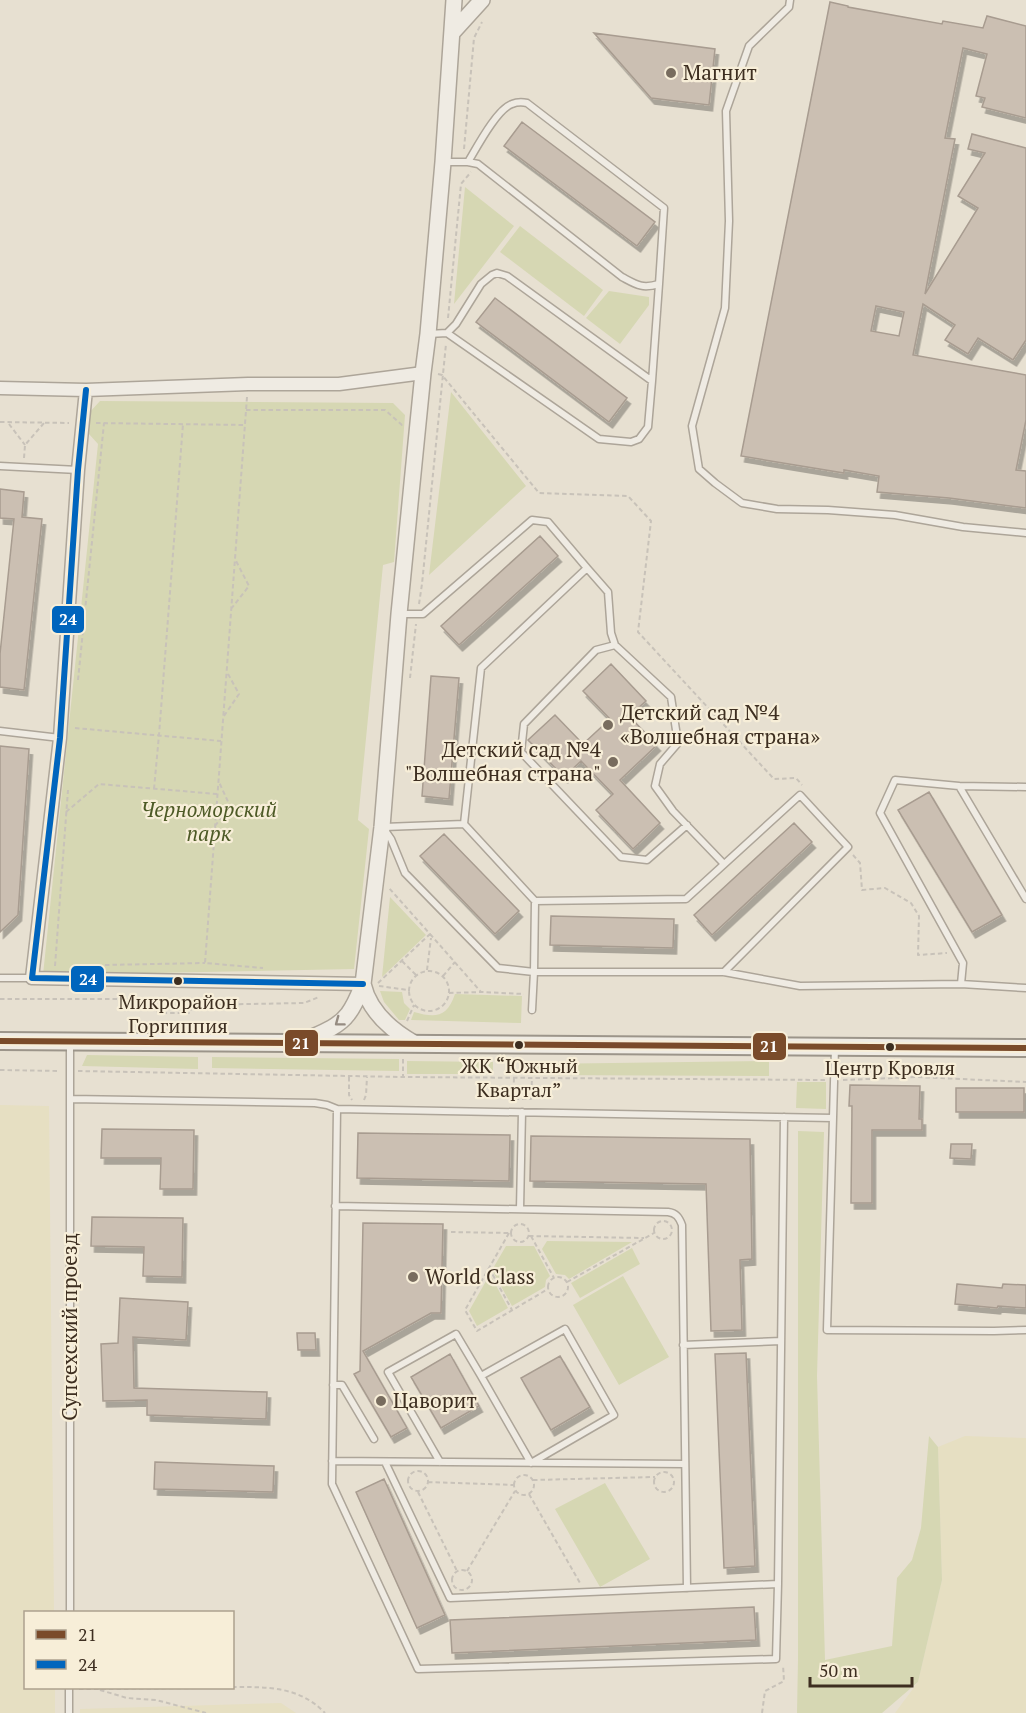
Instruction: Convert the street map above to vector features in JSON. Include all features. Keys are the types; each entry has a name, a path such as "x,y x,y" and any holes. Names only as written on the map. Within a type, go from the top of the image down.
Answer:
{"main road":[{"path":"0,1041 1026,1048"}],"street":[{"path":"299,1043 342,1020 353,1007 363,984 382,827 399,614 428,334 454,0"},
{"path":"452,33 482,0"},
{"path":"0,388 86,390 248,384 339,384 423,373"},
{"path":"86,390 78,470 61,732 32,978 363,984"},
{"path":"363,984 370,1004 380,1016 414,1044"}],"lane":[{"path":"790,0 789,7 749,46 726,111 729,221 724,308 692,426 699,469 742,503 777,509 895,515 963,527 1026,533"},
{"path":"428,334 447,333 599,439 631,442 639,439 648,427 664,208 527,104 519,102 501,110 468,162"},
{"path":"443,162 478,164 622,277 635,284 648,287 660,284"},
{"path":"447,333 456,324 481,284 497,273 507,276 652,381"},
{"path":"0,466 78,470"},
{"path":"399,614 423,614 532,520 548,522 608,592 611,633 615,645 670,698 678,743 660,764 655,786 673,811 724,864"},
{"path":"532,1010 535,901 464,824 481,668 587,568"},
{"path":"615,645 596,650 524,724 521,752 621,857 647,860 687,825"},
{"path":"0,732 61,732"},
{"path":"961,984 963,963 880,813 895,780 959,786 1026,787"},
{"path":"959,786 1026,899"},
{"path":"535,901 686,899 800,795 848,848 724,972"},
{"path":"382,827 464,824"},
{"path":"382,827 400,856 405,873 498,968 534,972 724,972 800,986 961,984 1026,988"},
{"path":"0,978 32,978"},
{"name":"Супсехский проезд","path":"70,1041 70,1611"},
{"path":"835,1047 827,1330 994,1331 1026,1329"},
{"path":"71,1099 315,1103 337,1109 833,1118"},
{"path":"337,1109 332,1485 418,1669 776,1659 784,1117"},
{"path":"520,1209 522,1112"},
{"path":"335,1206 673,1212 678,1216 682,1225 687,1588"},
{"path":"481,1376 565,1329 576,1348 614,1415 531,1463"},
{"path":"440,1462 388,1372 456,1334 531,1463"},
{"path":"683,1345 781,1341"},
{"path":"333,1385 342,1385 374,1439"},
{"path":"332,1461 685,1464"},
{"path":"386,1462 450,1598 778,1584"},
{"path":"69,1689 69,1713"}],"path":[{"path":"423,373 442,375 538,493 628,496 644,513 651,522 638,632 774,779 796,778 802,784 800,795"},
{"path":"205,963 248,384"},
{"path":"246,410 385,410 402,425 418,426"},
{"path":"0,422 245,425"},
{"path":"8,422 25,445"},
{"path":"24,467 25,445 44,423"},
{"path":"78,681 104,423"},
{"path":"154,789 183,424"},
{"path":"231,609 249,586 235,559"},
{"path":"223,718 238,694 226,670"},
{"path":"61,732 159,735 221,741"},
{"path":"54,966 69,781"},
{"path":"215,826 230,806 218,781"},
{"path":"66,812 99,784 217,794"},
{"path":"848,848 860,863 862,890 885,888 911,903 919,915 918,955 957,952"},
{"path":"388,886 481,992"},
{"path":"408,990 376,985 430,935"},
{"path":"427,970 430,935"},
{"path":"402,960 416,975"},
{"path":"443,976 454,962"},
{"path":"100,965 205,963 261,968"},
{"path":"427,970 443,976 449,986 447,1001 431,1011 424,1011 413,1004 408,990 416,975 427,970"},
{"path":"449,993 533,994"},
{"path":"0,999 153,999 158,1012 190,1012 192,1005 304,1003 320,997"},
{"path":"0,1070 367,1077 834,1080 918,1077 1026,1082"},
{"path":"349,1076 349,1095 352,1100 357,1101 364,1100 367,1077"},
{"path":"514,1078 513,1099 531,1099 532,1078"},
{"path":"658,1222 668,1222 672,1226 673,1231 668,1239 658,1238 654,1233 658,1222"},
{"path":"548,1289 477,1331 465,1310 515,1225 525,1225 529,1229 530,1236 554,1278"},
{"path":"451,1232 510,1233"},
{"path":"510,1233 511,1238 520,1243 525,1242 530,1236"},
{"path":"567,1282 654,1233"},
{"path":"530,1236 644,1238"},
{"path":"489,1268 512,1310"},
{"path":"558,1276 567,1282 567,1292 563,1296 553,1296 548,1289 549,1282 558,1276"},
{"path":"414,1472 423,1472 428,1482 423,1491 418,1492 409,1487 408,1481 409,1476 414,1472"},
{"path":"533,1480 655,1477 664,1472 669,1473 675,1482 669,1491 659,1491 655,1487 655,1477"},
{"path":"467,1571 515,1491 515,1480 524,1475 533,1480 533,1491 529,1494 524,1496 515,1491"},
{"path":"428,1482 514,1485"},
{"path":"418,1492 457,1571"},
{"path":"529,1494 581,1584"},
{"path":"457,1571 467,1571 471,1575 471,1585 467,1589 456,1589 453,1585 451,1580 457,1571"},
{"path":"762,1713 765,1691 784,1681 783,1663"},
{"path":"234,1687 270,1687 296,1693 317,1705 325,1713"},
{"path":"97,1689 127,1698 156,1700 206,1713"}],"shaded area":[{"path":"0,1105 49,1106 54,1611 24,1611 24,1689 55,1689 55,1713 0,1713"},
{"path":"965,1436 1026,1438 1026,1713 895,1713 918,1682 942,1580 938,1447"},
{"path":"281,1703 296,1713 80,1713 80,1709"}],"green space":[{"path":"465,187 514,226 454,304"},
{"path":"520,226 603,290 584,316 500,252"},
{"path":"609,291 649,297 649,305 620,344 586,318"},
{"path":"451,392 526,486 429,575"},
{"name":"Черноморский парк","path":"100,401 393,403 405,415 394,562 383,565 358,820 369,829 354,969 43,975 98,444 89,434 89,413"},
{"path":"390,897 426,935 382,977"},
{"path":"380,991 402,992 404,1003 410,1009 405,1020 399,1020 384,1002"},
{"path":"455,994 522,996 521,1023 411,1020 414,1012 434,1015 444,1012"},
{"path":"87,1055 198,1057 198,1069 82,1066"},
{"path":"212,1057 399,1059 399,1071 212,1068"},
{"path":"407,1061 493,1062 493,1074 407,1074"},
{"path":"769,1061 769,1076 536,1075 536,1064"},
{"path":"797,1082 826,1082 826,1109 796,1108"},
{"path":"798,1131 824,1132 817,1376 825,1660 892,1646 897,1578 912,1560 921,1528 929,1436 938,1447 942,1580 918,1682 882,1713 797,1713"},
{"path":"547,1241 632,1242 569,1279 565,1275 556,1274 542,1249"},
{"path":"506,1246 534,1246 550,1276 546,1280 545,1287 512,1306 492,1270"},
{"path":"632,1248 640,1264 580,1298 571,1283"},
{"path":"490,1274 508,1308 477,1326 469,1311"},
{"path":"623,1276 669,1357 619,1385 573,1305"},
{"path":"605,1483 650,1559 600,1587 555,1509"}],"building":[{"path":"830,2 942,24 943,21 983,28 987,16 1026,26 1026,118 982,107 985,98 976,96 987,54 963,48 945,138 955,139 925,294 978,208 958,196 985,153 968,149 972,134 1026,148 1026,340 1013,360 978,338 968,354 945,340 955,325 923,304 913,355 1026,375 1026,420 1016,470 1026,471 1026,508 877,492 879,476 844,470 844,473 741,456","holes":["876,306 904,312 899,336 871,331"]},
{"name":"Магнит","path":"594,33 715,49 709,105 651,98"},
{"path":"522,122 655,222 637,246 504,146"},
{"path":"495,298 627,398 609,422 476,322"},
{"path":"0,489 24,492 22,517 42,519 24,690 0,687 0,654 14,519 0,518"},
{"path":"540,536 558,556 459,645 441,626"},
{"path":"611,664 646,701 629,716 657,745 620,780 660,823 633,849 596,810 613,794 581,761 564,777 528,740 555,715 583,744 610,719 583,691"},
{"path":"431,676 459,678 449,799 422,796"},
{"path":"0,746 29,749 18,915 0,932"},
{"path":"929,792 1002,915 972,932 898,810"},
{"path":"794,823 812,842 712,935 694,915"},
{"path":"444,834 519,911 495,934 420,856"},
{"path":"551,916 674,919 673,948 550,945"},
{"path":"850,1085 920,1086 919,1119 922,1119 922,1130 872,1130 872,1203 851,1203 852,1106 849,1106"},
{"path":"956,1088 1024,1088 1024,1112 956,1112"},
{"path":"102,1129 194,1130 193,1189 160,1189 161,1158 101,1158"},
{"path":"358,1133 510,1135 509,1181 357,1178"},
{"path":"531,1136 750,1139 752,1259 740,1260 742,1330 711,1331 706,1184 530,1181"},
{"path":"951,1144 972,1144 971,1159 950,1158"},
{"path":"92,1217 183,1218 182,1277 143,1276 144,1247 91,1246"},
{"path":"363,1223 443,1224 441,1313 431,1313 363,1351 407,1428 391,1437 354,1374 360,1371"},
{"path":"957,1284 1002,1288 1003,1284 1026,1285 1026,1308 955,1304"},
{"path":"120,1298 188,1302 186,1340 133,1337 134,1388 267,1392 266,1419 147,1415 147,1400 103,1401 101,1344 118,1343"},
{"path":"297,1333 315,1333 316,1350 298,1350"},
{"path":"746,1353 755,1566 724,1568 715,1354"},
{"path":"450,1354 479,1406 441,1428 411,1377"},
{"path":"560,1356 590,1407 551,1430 521,1378"},
{"path":"155,1462 274,1466 273,1492 154,1489"},
{"path":"384,1479 445,1615 417,1628 356,1492"},
{"path":"754,1607 756,1640 452,1653 450,1620"}],"transit line":[{"name":"24","path":"86,390 78,470 60,738 32,978 363,984"},
{"name":"21","path":"0,1041 1026,1048"}],"place":[{"name":"Магнит","path":"671,73"},
{"name":"Детский сад №4 «Волшебная страна»","path":"608,725"},
{"name":"Детский сад №4 \"Волшебная страна\"","path":"613,762"},
{"name":"Микрорайон Горгиппия","path":"178,981"},
{"name":"ЖК “Южный Квартал”","path":"519,1045"},
{"name":"Центр Кровля","path":"890,1047"},
{"name":"World Class","path":"413,1277"},
{"name":"Цаворит","path":"381,1401"}]}
